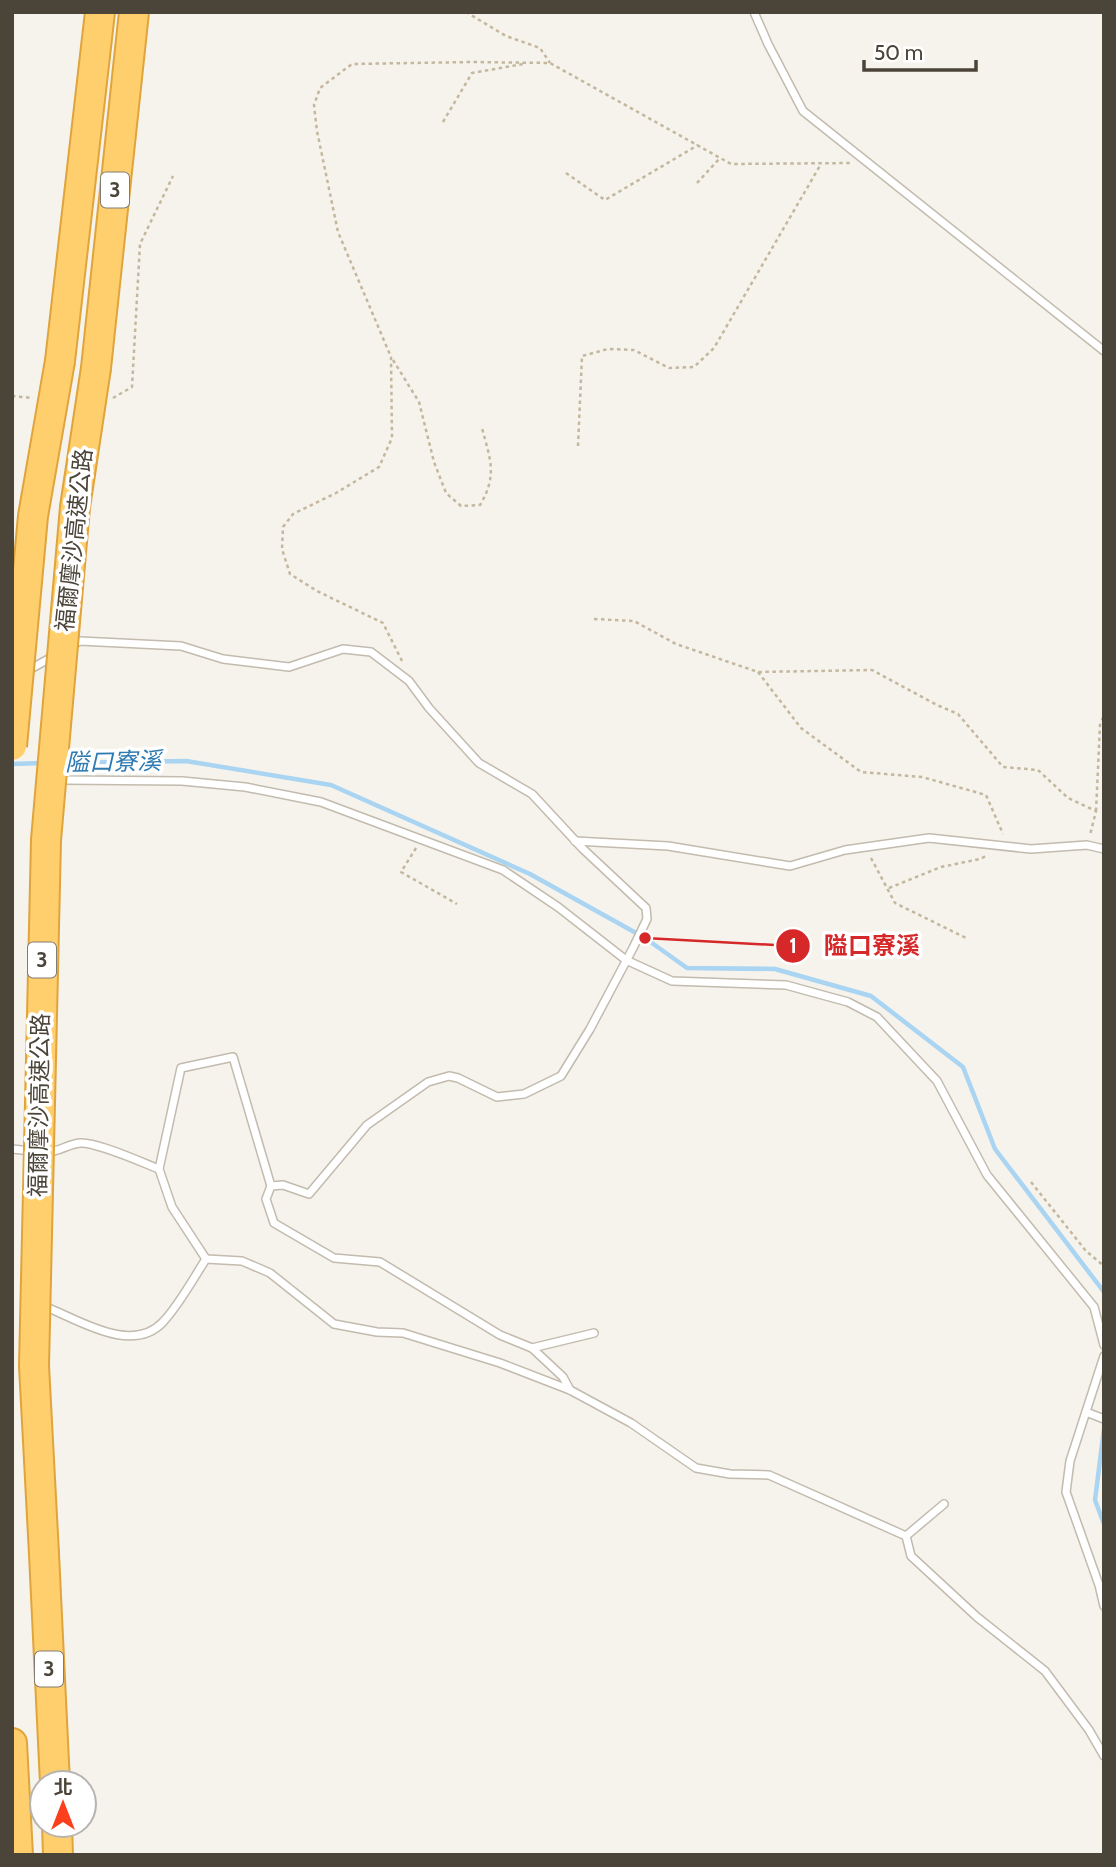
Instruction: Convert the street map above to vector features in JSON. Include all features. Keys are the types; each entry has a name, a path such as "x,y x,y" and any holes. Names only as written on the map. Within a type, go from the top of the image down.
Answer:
{"highway":[{"name":"福爾摩沙高速公路","path":"12,746 33,516 60,361 100,12"},
{"name":"福爾摩沙高速公路","path":"54,1769 34,1366 46,840 75,507 96,368 134,12"},
{"path":"12,1743 18,1855"}],"lane":[{"path":"754,12 803,111 1104,351"},
{"path":"12,680 80,641 181,646 223,659 289,667 343,649 371,652 409,681 429,708 479,763 532,794 575,841 646,908 647,919 633,948 590,1029 561,1076 524,1094 497,1097 449,1076 428,1082 367,1125 309,1194 283,1185 271,1186"},
{"path":"64,780 182,781 245,788 321,802 503,870 558,907 626,960 672,981 786,985 848,1002 877,1017 937,1081 987,1175 1094,1307 1104,1345"},
{"path":"575,841 667,846 790,866 845,850 929,838 1031,849 1087,845 1104,849"},
{"path":"206,1259 172,1207 159,1169 181,1068 233,1057 271,1186 266,1199 274,1223 334,1258 380,1262 500,1335 532,1348 563,1377 570,1390"},
{"path":"12,1149 55,1153 80,1143 159,1169"},
{"path":"46,1307 113,1335 141,1335 162,1324 206,1259"},
{"path":"206,1259 242,1261 270,1273 334,1324 377,1332 403,1333 430,1340 570,1390 631,1423 696,1468 730,1474 769,1475 906,1536"},
{"path":"532,1348 593,1334"},
{"path":"1104,1356 1070,1461 1066,1492 1104,1606"},
{"path":"1086,1412 1100,1418"},
{"path":"906,1536 944,1504"},
{"path":"906,1536 911,1556 977,1617 1045,1671 1089,1730 1104,1756"}],"path":[{"path":"466,12 506,36 540,48 550,63 732,164 866,163"},
{"path":"443,122 472,73 529,63"},
{"path":"482,428 492,469 490,489 480,505 461,506 446,493 434,462 419,402 391,357 338,232 314,105 320,88 352,64 550,63"},
{"path":"566,173 605,200 698,145"},
{"path":"696,183 720,158"},
{"path":"578,446 582,356 608,349 634,350 669,368 694,367 714,348 822,162"},
{"path":"391,357 392,438 379,467 336,493 293,514 283,527 282,549 290,574 317,591 383,623 399,652 409,681"},
{"path":"594,619 634,621 676,644 758,672 872,670 958,714 1003,767 1038,770 1068,798 1096,811"},
{"path":"758,672 801,728 861,772 922,776 986,795 1003,834 1000,846 980,859 941,867 889,888"},
{"path":"1087,845 1096,811 1100,725 1104,715"},
{"path":"422,839 401,872 457,904"},
{"path":"865,847 895,902 966,938"},
{"path":"1031,1182 1086,1251 1104,1266"}],"waterway":[{"name":"隘口寮溪","path":"61,763 186,761 331,785 530,874 645,938 687,968 775,969 871,996 963,1067 995,1149 1104,1292"},
{"name":"隘口寮溪","path":"12,764 42,763"},
{"name":"隘口寮溪","path":"1104,1429 1095,1500 1104,1524"}],"place":[{"name":"隘口寮溪","path":"645,938"}]}
